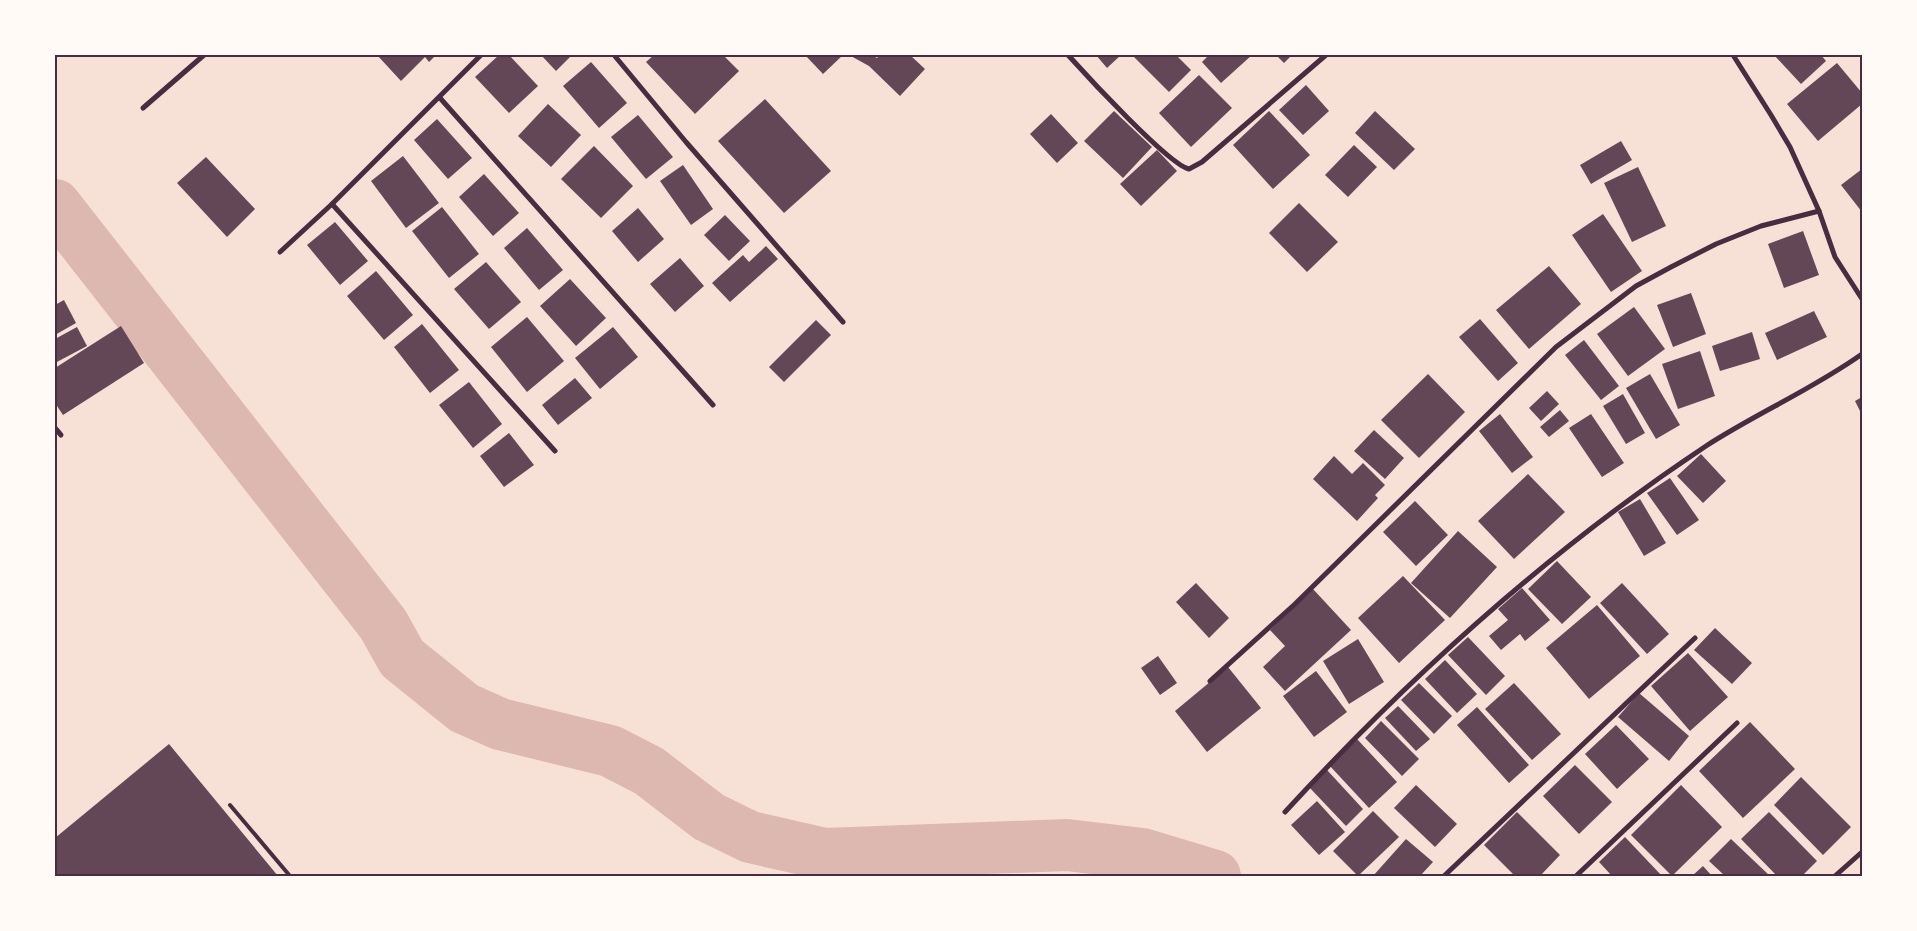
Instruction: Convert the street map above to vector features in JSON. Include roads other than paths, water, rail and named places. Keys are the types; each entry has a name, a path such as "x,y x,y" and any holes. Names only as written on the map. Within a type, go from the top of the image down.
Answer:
{"street":[{"path":"143,108 204,55"},
{"path":"280,252 332,204 481,55"},
{"path":"614,55 686,142 843,322"},
{"path":"1068,55 1176,163 1189,169 1202,162 1326,55"},
{"path":"1733,55 1780,131 1809,186 1835,257 1862,299"},
{"path":"440,98 713,405"},
{"path":"332,204 555,452"},
{"path":"1210,681 1295,604 1556,347 1636,286 1671,267 1716,244 1761,226 1819,211"},
{"path":"1285,812 1344,748 1502,599 1605,517 1707,445 1818,384 1862,354"},
{"path":"55,428 61,435"},
{"path":"1444,876 1695,638"},
{"path":"1576,876 1737,723"},
{"path":"1835,876 1862,852"}],"lane":[{"path":"230,805 290,876"}],"waterway":[{"path":"55,205 383,624 402,658 464,708 500,724 610,751 649,771 709,817 750,837 825,854 1067,845 1142,854 1215,876"}]}
